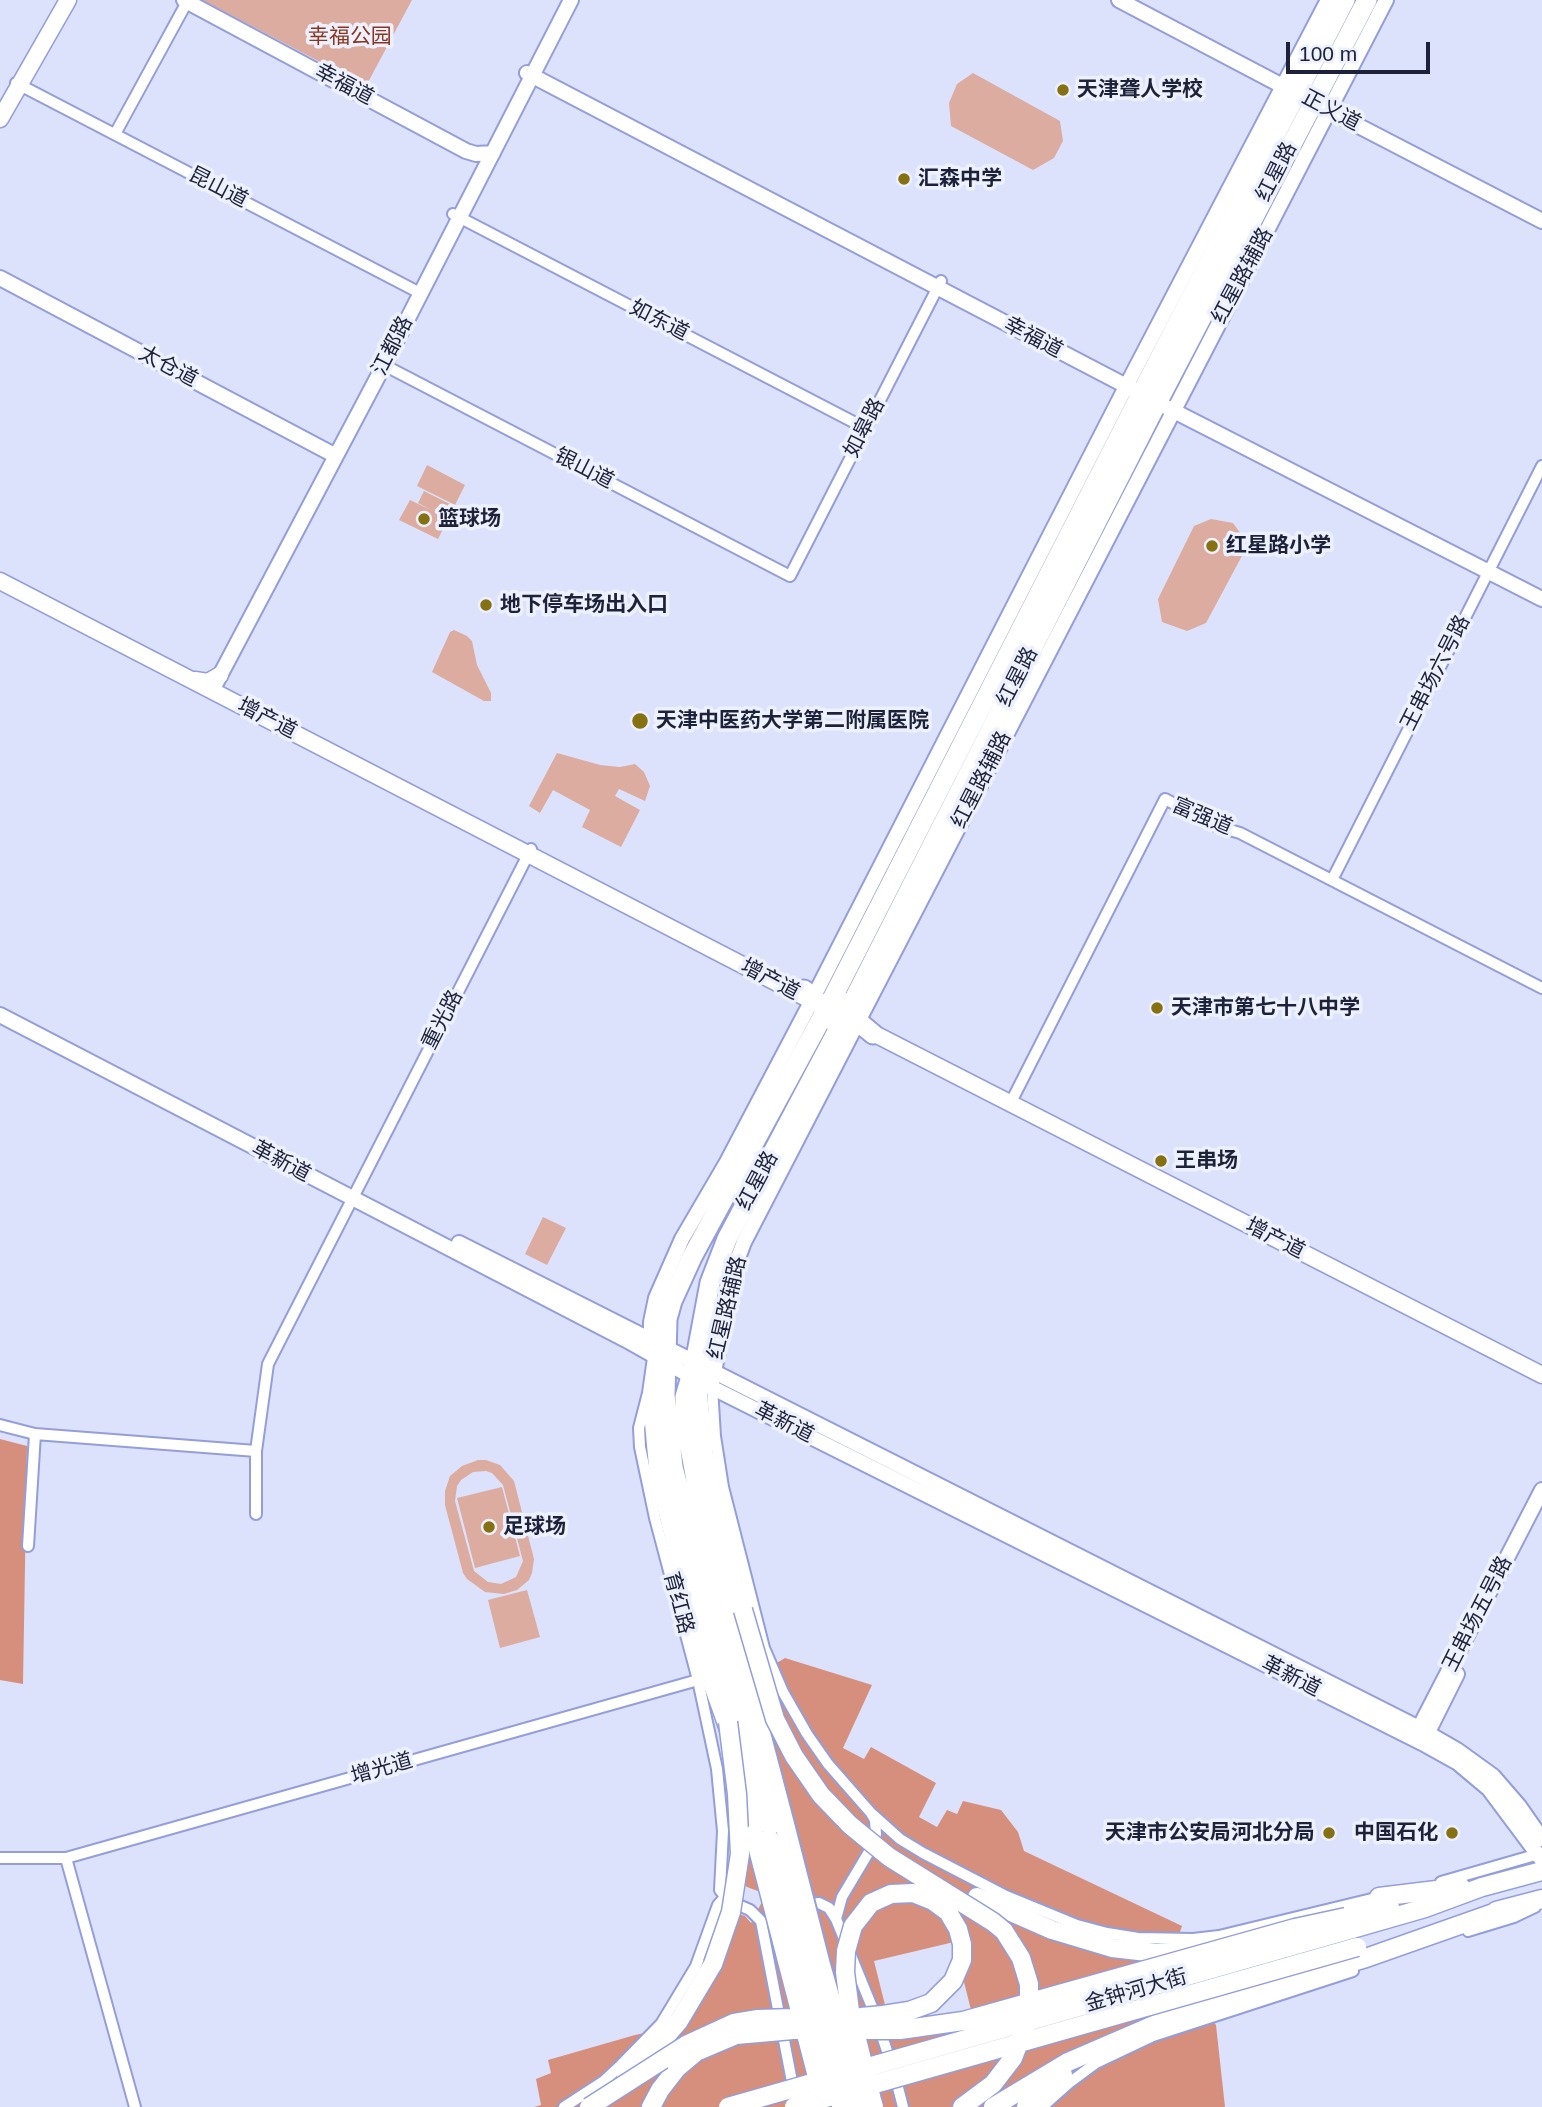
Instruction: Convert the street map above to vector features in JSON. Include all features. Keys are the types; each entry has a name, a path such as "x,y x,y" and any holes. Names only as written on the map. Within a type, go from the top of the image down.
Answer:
{"highway":[{"name":"红星路","path":"1307,95 1345,0"},
{"name":"红星路","path":"835,1007 1307,95 1367,0"},
{"path":"821,1040 832,1029 831,1018 835,1007"},
{"name":"红星路","path":"659,1352 682,1277 821,1040"},
{"name":"红星路","path":"703,1375 701,1324 710,1283 722,1251 821,1040"},
{"name":"育红路","path":"659,1352 673,1467 692,1509 861,2107"},
{"name":"育红路","path":"703,1375 684,1411 692,1509 769,1839 842,2107"}],"main road":[{"path":"1,109 65,0"},
{"name":"增产道","path":"0,575 191,676"},
{"name":"增产道","path":"0,581 191,676 212,682 530,852 835,1007 1542,1375"},
{"name":"增产道","path":"1012,1101 1542,1368"},
{"path":"692,1509 761,1676 811,1765 858,1822 914,1864 977,1897 1040,1924 1102,1946 1156,1953 1203,1949 1349,1923"},
{"path":"692,1509 709,1674 728,1722 754,1834 825,2107"},
{"path":"761,1676 769,1704 787,1745 805,1774 838,1813 889,1857 993,1922 1004,1931 1021,1958 1030,1997 1029,2017 1024,2035 1002,2074 983,2093 962,2107"},
{"path":"593,2104 640,2065 664,2040 696,1995 722,1941 734,1901 740,1854 737,1794 728,1722"},
{"name":"金钟河大街","path":"728,2107 1349,1923 1425,1908 1482,1887 1541,1859"},
{"path":"1379,1897 1482,1887"},
{"path":"593,2104 686,2045 734,2023 758,2019 821,2017 834,2017 847,2017 861,2017 883,2015 909,2011 931,2003 953,1981 962,1961 962,1944 958,1929 948,1912 933,1900 913,1893 891,1894 871,1903 853,1926 846,1951 850,2011 853,2024 857,2036 874,2107"},
{"name":"金钟河大街","path":"796,2107 1360,1953 1505,1909 1542,1902"},
{"path":"651,2107 665,2082 686,2060 706,2047 736,2035 793,2031 900,2030 963,2021 1246,1942"},
{"path":"993,2107 1069,2062 1120,2038 1170,2018 1360,1953"},
{"path":"1026,2107 1072,2068 1120,2038"}],"street":[{"name":"江都路","path":"532,78 565,0"},
{"name":"江都路","path":"212,682 571,0"},
{"name":"正义道","path":"1119,0 1542,214"},
{"name":"正义道","path":"1135,0 1542,221"},
{"name":"红星路辅路","path":"1307,95 1328,0"},
{"name":"红星路辅路","path":"703,1375 739,1254 835,1007 1307,95 1386,0"},
{"name":"幸福道","path":"185,1 466,151 489,154"},
{"path":"115,134 185,1"},
{"name":"幸福道","path":"532,78 939,284 1489,568 1542,598"},
{"name":"昆山道","path":"18,84 417,291"},
{"path":"466,151 473,160 475,171"},
{"name":"江都路","path":"456,216 475,171 489,154"},
{"name":"如东道","path":"456,216 865,428"},
{"name":"太仓道","path":"0,278 333,454"},
{"name":"如皋路","path":"790,576 939,284"},
{"name":"银山道","path":"381,364 790,576"},
{"name":"王串场六号路","path":"1332,880 1542,466"},
{"name":"幸福道","path":"1489,568 1542,590"},
{"name":"富强道","path":"1012,1101 1165,799 1216,826 1240,833 1542,988"},
{"name":"重光路","path":"256,1514 256,1451 268,1364 530,852"},
{"name":"革新道","path":"0,1007 354,1195"},
{"name":"红星路辅路","path":"659,1352 651,1322 656,1298 671,1261 727,1162 835,1007"},
{"name":"革新道","path":"0,1015 703,1375 1421,1736 1457,1750 1493,1776 1519,1806 1542,1839"},
{"name":"育红路","path":"564,2107 620,2067 650,2037 670,2011 696,1966 721,1897 722,1809 717,1769 698,1680 655,1518 640,1447 639,1428 659,1352"},
{"path":"703,1375 723,1487 764,1648 783,1692 812,1742 846,1785 897,1836"},
{"path":"0,1425 35,1434 256,1451"},
{"path":"28,1546 35,1434"},
{"name":"王串场五号路","path":"1421,1736 1542,1490"},
{"name":"王串场五号路","path":"1421,1736 1542,1508"},
{"name":"增光道","path":"0,1858 66,1858 698,1680"},
{"name":"革新道","path":"1421,1736 1489,1788 1541,1859"},
{"path":"836,1919 842,1897 874,1839 876,1827 872,1813"},
{"path":"721,1897 736,1898 761,1910 770,1911 819,1903 839,1893 874,1839 881,1835 897,1836"},
{"name":"金钟河大街","path":"897,1836 972,1879 1077,1925 1107,1933 1165,1940 1219,1936 1541,1859"},
{"path":"66,1858 135,2107"},
{"path":"721,1897 755,1913 762,1925 796,2107"},
{"name":"金钟河大街","path":"1042,2107 1096,2063 1153,2036 1205,2017 1333,1978 1443,1938 1514,1917 1542,1902"},
{"path":"819,1903 829,1908 836,1919 874,2012 903,2107"},
{"path":"762,1925 770,1911"}],"green space":[{"name":"幸福公园","path":"202,0 412,0 366,86"},
{"path":"973,73 1060,121 1063,141 1054,158 1033,170 951,126 949,103 957,84"},
{"name":"篮球场","path":"427,465 465,485 455,505 417,486"},
{"name":"篮球场","path":"424,491 450,504 443,516 448,519 438,539 399,520 410,500 433,511 418,503"},
{"path":"1211,519 1233,523 1244,538 1243,554 1206,623 1187,631 1162,622 1158,599 1194,526"},
{"path":"454,630 472,641 477,665 491,693 491,701 484,701 432,672 450,632"},
{"path":"557,753 600,765 620,767 635,764 644,772 650,786 645,801 619,789 615,796 640,810 621,847 582,827 590,810 553,790 540,813 529,806"},
{"path":"543,1217 566,1228 547,1265 525,1254"},
{"path":"486,1460 500,1465 514,1481 534,1559 529,1580 517,1590 504,1594 485,1592 463,1573 445,1505 445,1491 450,1476 462,1466","holes":["473,1472 492,1473 503,1485 523,1561 516,1577 501,1584 488,1582 474,1571 455,1501 457,1486 461,1480"]},
{"name":"足球场","path":"502,1487 520,1556 475,1568 457,1498"},
{"path":"527,1590 540,1637 500,1648 488,1600"}],"shaded area":[{"path":"0,1439 27,1446 23,1684 0,1680"},
{"path":"785,1658 872,1685 843,1748 864,1759 871,1747 936,1783 919,1817 937,1827 947,1810 957,1814 963,1801 1001,1810 1018,1832 1024,1851 1182,1926 1171,1957 1216,2025 1225,2107 534,2107 541,2105 536,2079 551,2073 548,2060 664,2029 735,1913 745,1916 751,1923 766,1894 747,1887 735,1876 735,1807 715,1700","holes":["954,1942 971,2010 891,2029 874,1961"]}],"place":[{"name":"天津聋人学校","path":"1063,90"},
{"name":"汇森中学","path":"904,179"},
{"name":"篮球场","path":"424,519"},
{"name":"红星路小学","path":"1212,546"},
{"name":"地下停车场出入口","path":"486,605"},
{"name":"天津中医药大学第二附属医院","path":"640,721"},
{"name":"天津市第七十八中学","path":"1157,1008"},
{"name":"王串场","path":"1161,1161"},
{"name":"足球场","path":"489,1527"},
{"name":"天津市公安局河北分局","path":"1329,1833"},
{"name":"中国石化","path":"1452,1833"}]}
